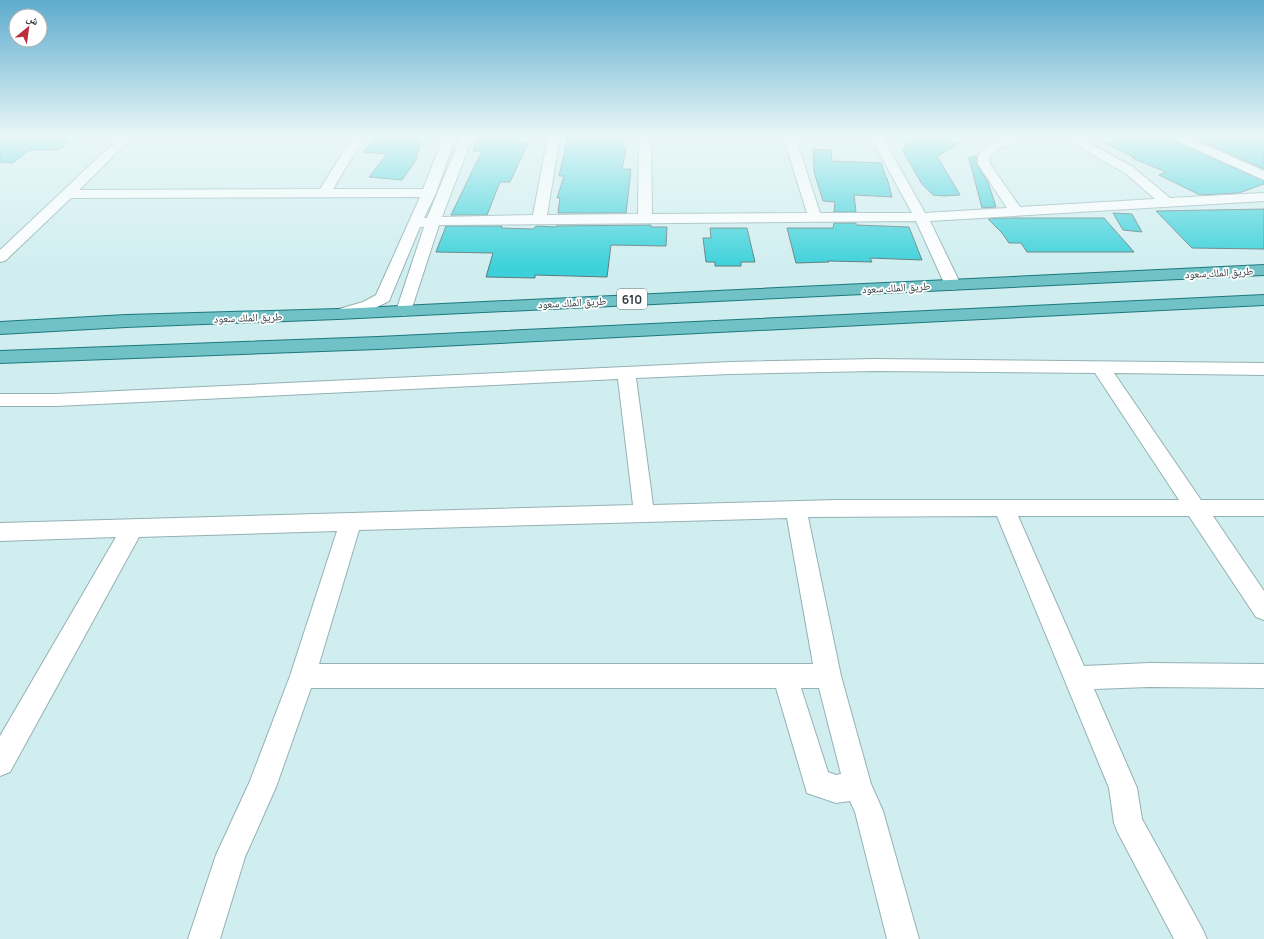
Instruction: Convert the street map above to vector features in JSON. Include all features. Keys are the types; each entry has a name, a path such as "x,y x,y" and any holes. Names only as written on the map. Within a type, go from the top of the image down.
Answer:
{"main road":[{"name":"طريق الملك سعود","path":"0,328 126,321 404,311 1264,270"},
{"path":"1061,310 1050,302 1049,298 1052,294 1079,291 1170,287 1191,280 1202,273"},
{"path":"0,357 394,342 1264,300"},
{"path":"116,352 213,342 250,335 376,328 393,322 404,311"}],"street":[{"path":"0,258 83,180"},
{"path":"324,194 333,180"},
{"path":"338,314 369,305 383,298 433,180"},
{"path":"404,311 434,222 450,180"},
{"path":"539,219 546,180"},
{"path":"645,180 645,219"},
{"path":"803,180 815,218"},
{"path":"900,180 921,217 953,285"},
{"path":"995,180 1017,212"},
{"path":"1141,180 1167,203"},
{"path":"68,194 428,193"},
{"path":"415,224 434,222 539,219 921,217 1264,197"},
{"path":"0,400 56,400 730,368 875,366 1264,369"},
{"path":"1101,368 1264,610"},
{"path":"626,373 644,513"},
{"path":"0,406 56,400"},
{"path":"1004,508 1122,788 1128,823 1191,939"},
{"path":"0,532 796,509 1264,508"},
{"path":"796,509 828,676 858,786 869,810 903,939"},
{"path":"204,939 231,855 262,787 303,676 351,522"},
{"path":"0,762 133,528"},
{"path":"1076,678 1150,675 1264,676"},
{"path":"303,676 828,676"},
{"path":"785,676 817,783 836,789 858,786"}],"building":[{"path":"468,180 511,180 510,182 500,182 487,215 451,215"},
{"path":"563,180 630,180 626,213 558,213 560,198 557,198"},
{"path":"816,180 887,180 892,197 854,195 856,212 834,212 835,202 823,201"},
{"path":"920,180 951,180 960,195 933,195"},
{"path":"975,180 987,180 996,207 982,208"},
{"path":"1169,180 1264,181 1264,184 1239,193 1200,195"},
{"path":"1264,209 1264,249 1192,248 1156,211"},
{"path":"1113,213 1132,214 1142,232 1123,230"},
{"path":"1104,218 1134,252 1027,252 1021,243 1009,243 1002,233 988,219"},
{"path":"834,223 909,227 922,260 870,258 872,262 828,261 829,262 796,263 787,228 833,228"},
{"path":"651,225 651,227 667,227 666,246 611,245 607,277 535,275 535,278 486,277 493,253 436,252 446,226 502,226 501,228 533,229 536,226"},
{"path":"710,228 747,228 755,262 741,262 741,266 715,266 715,262 706,262 703,238 711,238"}]}
